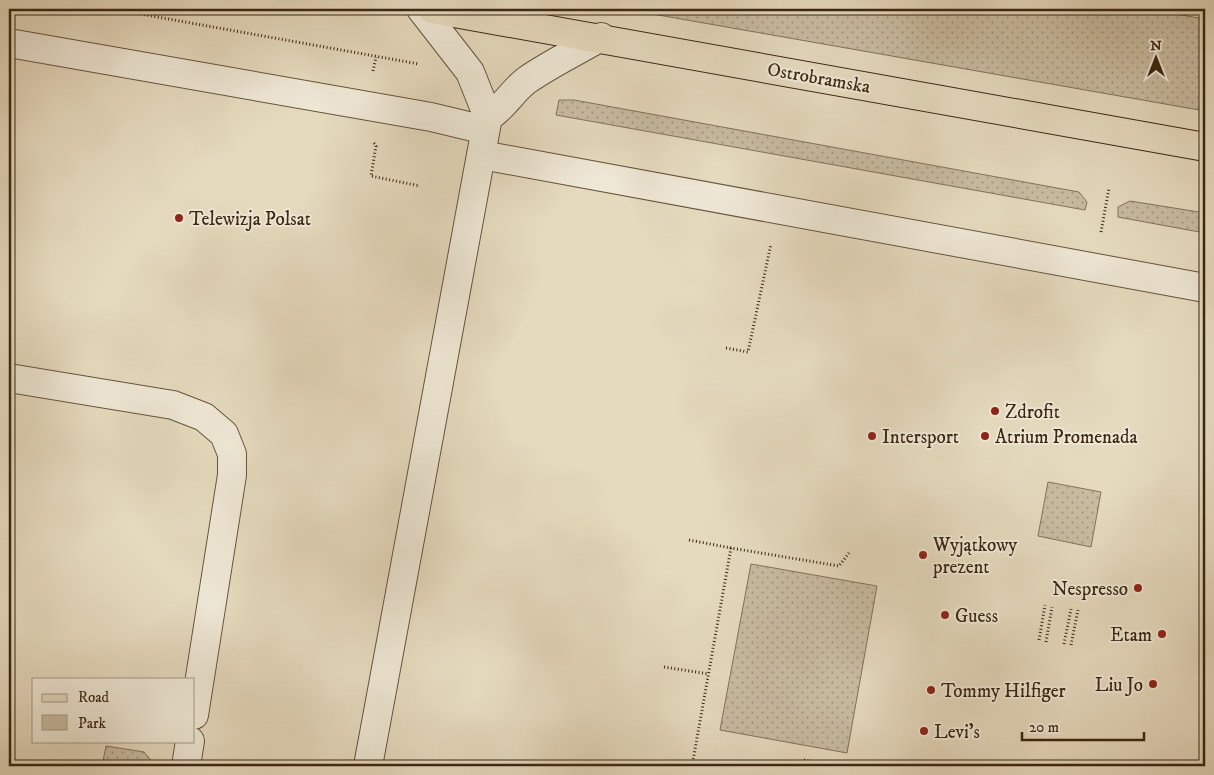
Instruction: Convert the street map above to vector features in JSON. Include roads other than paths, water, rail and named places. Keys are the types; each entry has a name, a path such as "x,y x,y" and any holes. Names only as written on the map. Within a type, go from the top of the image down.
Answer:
{"main road":[{"name":"Ostrobramska","path":"432,9 1205,147"}],"street":[{"path":"421,9 470,72 485,134"},
{"path":"368,766 485,134 500,109 514,91 527,80 601,38"},
{"path":"9,43 431,117 485,134 1205,288"},
{"path":"9,378 173,405 204,417 224,434 232,454 232,475 195,709"},
{"path":"186,766 190,742"}],"place":[{"name":"Telewizja Polsat","path":"179,218"},
{"name":"Zdrofit","path":"995,411"},
{"name":"Intersport","path":"872,436"},
{"name":"Atrium Promenada","path":"985,436"},
{"name":"Wyjątkowy prezent","path":"923,555"},
{"name":"Nespresso","path":"1138,588"},
{"name":"Guess","path":"945,615"},
{"name":"Etam","path":"1162,634"},
{"name":"Liu Jo","path":"1153,684"},
{"name":"Tommy Hilfiger","path":"931,690"},
{"name":"Levi's","path":"924,731"}]}
